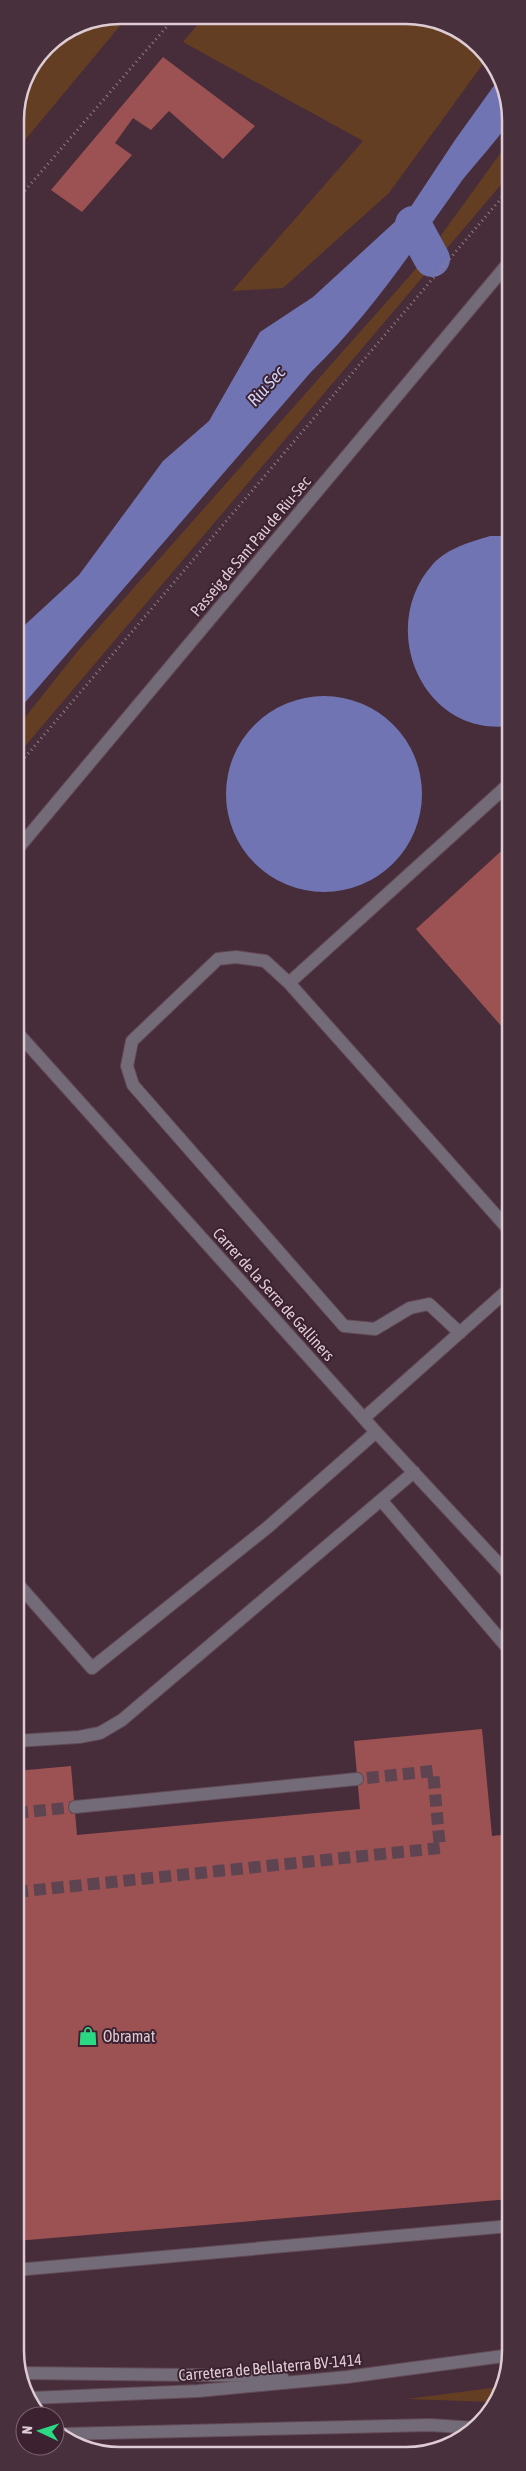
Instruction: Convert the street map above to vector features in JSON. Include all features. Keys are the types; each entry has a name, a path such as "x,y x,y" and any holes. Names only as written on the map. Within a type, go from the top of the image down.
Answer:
{"street":[{"name":"Passeig de Sant Pau de Riu-Sec","path":"24,841 502,271"},
{"path":"288,984 502,790"},
{"path":"460,1333 429,1304 410,1308 375,1330 344,1326 133,1085 127,1066 132,1041 218,959 236,957 265,961 288,984 502,1222"},
{"name":"Carrer de la Serra de Galliners","path":"24,1039 376,1432 502,1567"},
{"path":"364,1418 502,1295"},
{"path":"24,1591 92,1668 268,1526 376,1432"},
{"path":"24,1740 79,1737 100,1733 122,1720 414,1472"},
{"path":"381,1500 502,1641"},
{"path":"75,1807 358,1779"},
{"path":"24,2269 502,2227"},
{"name":"Carretera de Bellaterra BV-1414","path":"36,2398 198,2391 347,2377 502,2356"},
{"path":"27,2373 347,2377"},
{"path":"72,2434 430,2425 465,2427"}],"path":[{"path":"24,192 169,24"},
{"path":"24,758 502,197"}],"shaded area":[{"path":"122,24 24,141 24,113 27,95 34,77 47,56 56,47 77,34 101,26"},
{"path":"198,24 413,24 437,29 454,37 465,44 484,63 389,193 283,288 232,291 363,141 183,42"},
{"path":"502,151 502,183 24,747 24,719 77,652 421,263"},
{"path":"495,2388 488,2402 407,2399"}],"water":[{"name":"Riu Sec","path":"495,84 501,107 502,132 461,182 391,280 353,327 311,372 24,704 24,626 79,575 163,461 209,421 260,332 313,297 410,208"},
{"path":"490,536 502,536 502,726 479,725 453,714 432,696 417,673 409,646 409,617 416,590 439,558 467,543"},
{"path":"324,696 352,700 370,708 386,718 400,732 418,766 422,794 418,822 410,840 400,856 386,870 352,888 324,892 296,888 278,880 262,870 248,856 230,822 226,794 230,766 238,748 248,732 262,718 296,700"}],"building":[{"path":"163,57 255,126 223,159 169,111 151,130 133,118 115,143 132,155 82,212 51,190"},
{"path":"502,850 502,1027 416,929"},
{"path":"482,1729 492,1836 502,1835 502,2200 24,2240 24,1770 71,1766 77,1835 360,1809 354,1741"}],"waterway":[{"path":"413,224 432,259"}],"tunnel":[{"path":"24,1891 440,1848 433,1771 357,1779"},
{"path":"24,1812 75,1807"}],"place":[{"name":"Obramat","path":"88,2036"}]}
